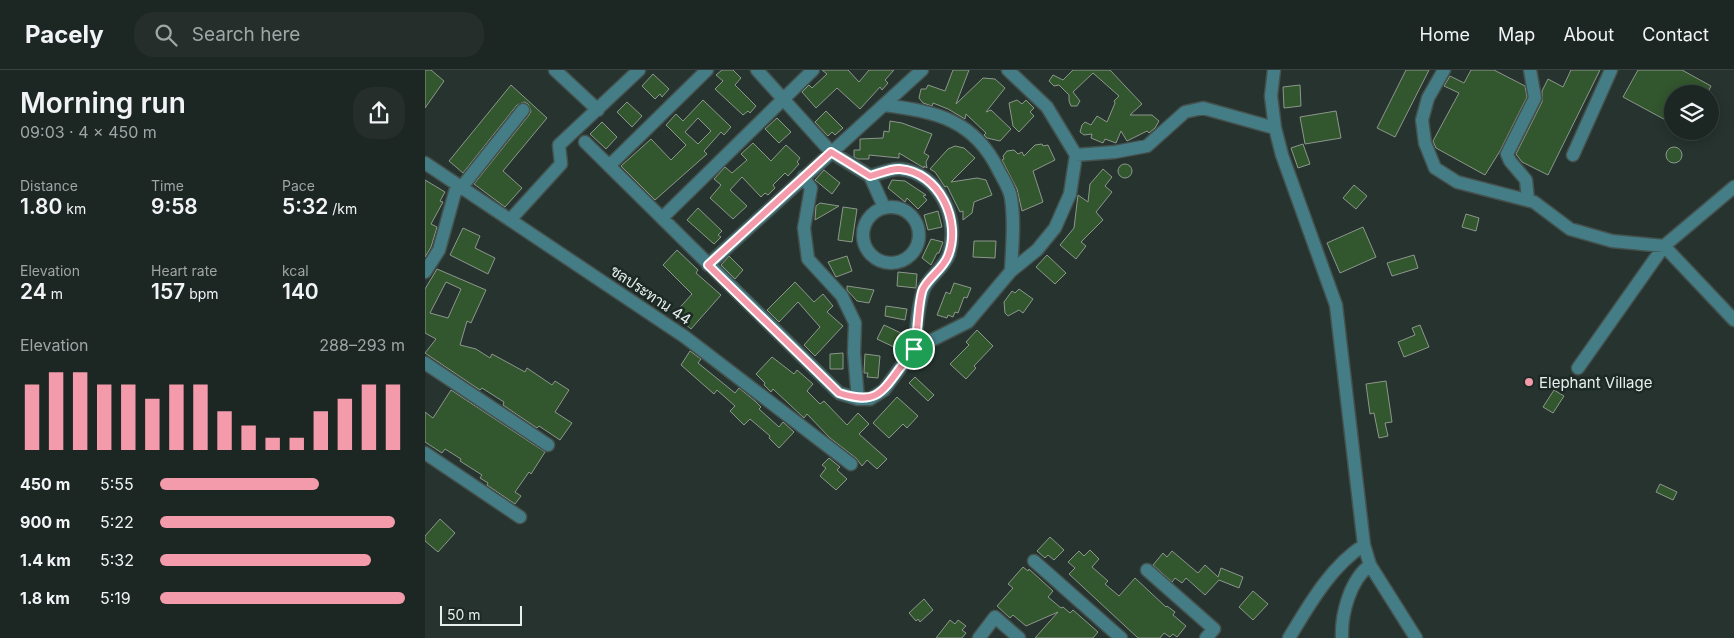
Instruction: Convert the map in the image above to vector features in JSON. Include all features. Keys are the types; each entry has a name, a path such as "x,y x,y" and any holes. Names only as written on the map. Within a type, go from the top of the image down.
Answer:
{"street":[{"path":"555,70 598,110"},
{"path":"510,220 561,164 559,144 575,127 598,110 639,70"},
{"path":"609,166 707,70"},
{"path":"757,70 831,152 870,176 884,207"},
{"path":"662,218 813,70"},
{"path":"708,265 922,70"},
{"path":"585,142 839,393 858,399 870,399 884,390 914,349 968,322 1011,271 1037,250 1055,228 1070,194 1076,155 1047,107 1009,70"},
{"path":"1274,70 1271,96 1275,128 1282,155 1337,305 1364,545 1370,564 1417,638"},
{"path":"1444,70 1428,98 1422,120 1425,143 1435,168 1457,182 1534,202 1570,229 1612,241 1664,246 1734,320"},
{"path":"1528,200 1525,180 1510,161 1507,154 1535,98 1530,70"},
{"path":"1573,155 1611,70"},
{"path":"884,105 929,111 964,126 991,154 1011,196 1013,227 1011,271"},
{"path":"1076,155 1115,152 1147,146 1185,112 1203,108 1275,128"},
{"path":"425,272 439,250 459,187 523,110"},
{"name":"ชลประทาน 44","path":"425,163 685,337 851,464"},
{"path":"870,176 899,168 923,176 939,190 950,216 952,241 941,268 923,290 914,349"},
{"path":"803,177 811,188 804,228 807,258 842,296 855,323 854,352 858,399"},
{"path":"1578,368 1664,246 1734,187"},
{"path":"884,207 895,207 905,210 912,216 918,227 917,245 912,254 898,262 879,261 871,255 863,240 863,230 866,221 875,211 884,207"},
{"path":"425,363 548,446"},
{"path":"425,454 520,517"},
{"path":"1289,638 1311,602 1348,555 1364,545"},
{"path":"1034,561 1121,638"},
{"path":"1342,638 1341,627 1346,606 1361,572 1370,564"},
{"path":"1147,570 1214,629 1206,638"},
{"path":"979,638 995,617 1019,638"}],"building":[{"path":"425,70 431,70 444,81 425,108"},
{"path":"722,70 733,70 741,78 735,85 756,106 750,113 748,111 743,115 715,89 723,81 716,75"},
{"path":"822,70 848,70 859,82 869,70 894,70 885,80 888,83 882,90 880,87 860,109 837,88 816,108 802,92 809,85 812,88 827,74"},
{"path":"953,70 969,70 956,104 983,78 995,79 1005,88 986,112 991,110 1011,129 1000,141 987,138 984,135 986,133 966,114 965,119 933,103 932,106 923,103 919,98 921,89 926,89 928,85 945,91"},
{"path":"1073,70 1110,70 1142,104 1130,115 1152,115 1159,121 1155,128 1149,133 1147,131 1127,141 1121,131 1116,143 1105,139 1103,143 1091,138 1092,134 1084,135 1080,132 1085,122 1091,125 1097,116 1107,122 1115,103 1114,101 1119,96 1093,73 1073,92 1080,101 1077,106 1071,106 1069,95 1059,85 1054,86 1049,81 1053,75 1063,80"},
{"path":"1406,70 1429,70 1395,137 1377,128"},
{"path":"1471,70 1494,70 1525,86 1527,97 1500,151 1485,175 1436,148 1433,141 1459,93 1444,86 1450,76 1464,83"},
{"path":"1571,70 1600,70 1548,175 1522,162 1516,154 1542,102 1542,91 1548,79 1563,87"},
{"path":"1638,70 1682,70 1709,85 1664,85 1664,119 1623,97"},
{"path":"653,74 669,89 662,97 660,94 655,99 642,86"},
{"path":"511,85 547,118 503,171 522,188 505,207 474,184 529,115 531,111 528,104 524,102 517,105 463,173 449,161"},
{"path":"1300,85 1301,106 1284,108 1283,87"},
{"path":"703,100 731,127 724,135 721,132 704,151 707,154 655,200 621,166 651,139 671,160 686,145 666,125 676,114 683,121","holes":["698,118 711,131 698,144 685,132"]},
{"path":"1017,100 1022,104 1026,100 1034,108 1030,112 1034,116 1019,132 1013,126 1009,103"},
{"path":"627,102 642,116 632,127 617,112"},
{"path":"826,111 843,128 835,135 832,132 828,136 815,122"},
{"path":"1336,111 1341,138 1305,144 1300,117"},
{"path":"777,118 791,132 779,143 765,129"},
{"path":"890,121 902,123 932,134 924,153 929,156 926,162 927,168 899,153 899,158 869,155 869,159 854,157 854,150 860,150 860,139 883,138 884,131 889,132"},
{"path":"602,122 617,137 606,149 590,134"},
{"path":"753,143 771,161 786,145 800,158 797,162 799,164 788,176 785,173 773,185 775,188 768,195 765,193 761,197 742,177 730,190 747,206 733,219 710,198 721,185 714,179 725,167 732,173 747,160 741,154"},
{"path":"1042,144 1043,146 1048,145 1055,160 1033,171 1043,202 1022,211 1017,189 1002,160 1004,159 1003,156 1007,151 1014,150 1018,154 1022,152 1024,156 1035,145"},
{"path":"1303,144 1310,164 1298,168 1291,148"},
{"path":"955,146 964,148 975,158 951,182 977,178 986,180 992,195 974,202 972,213 963,220 963,211 960,212 947,186 945,187 935,172 930,169 948,149"},
{"path":"1671,147 1677,147 1682,152 1680,161 1671,163 1666,158 1666,152"},
{"path":"1125,164 1130,166 1132,171 1130,176 1125,178 1120,176 1118,171 1120,166"},
{"path":"1103,169 1112,177 1105,186 1112,192 1096,212 1103,220 1081,242 1086,246 1076,259 1060,245 1074,228 1078,195 1088,202 1090,184"},
{"path":"824,170 840,183 832,194 815,180"},
{"path":"425,180 445,192 440,201 443,202 431,224 437,227 431,247 425,257"},
{"path":"892,180 905,181 926,195 923,196 927,200 918,209 907,198 905,202 888,188"},
{"path":"1354,185 1367,196 1356,209 1343,198"},
{"path":"820,203 839,206 815,220 816,206"},
{"path":"843,207 857,209 852,242 838,240"},
{"path":"698,208 722,231 718,235 721,237 714,244 687,220"},
{"path":"938,211 942,227 928,230 924,215"},
{"path":"1466,214 1479,218 1476,231 1462,227"},
{"path":"1363,227 1376,257 1340,273 1327,243"},
{"path":"463,228 480,236 475,248 495,258 488,274 450,255"},
{"path":"931,239 943,242 939,253 937,253 931,265 922,258"},
{"path":"974,241 996,241 995,258 973,257"},
{"path":"677,250 698,270 696,273 721,295 691,329 674,314 692,294 663,265"},
{"path":"1047,255 1066,273 1055,284 1036,267"},
{"path":"1414,255 1418,268 1392,276 1387,263"},
{"path":"729,256 743,270 735,279 721,265"},
{"path":"847,256 852,271 836,277 828,262"},
{"path":"437,269 486,290 471,323 467,321 460,345 476,349 490,358 492,354 525,372 527,368 552,385 555,381 569,390 555,412 572,423 560,440 539,426 537,428 503,405 504,402 482,388 480,390 425,353 436,339 425,333 425,289","holes":["446,282 461,289 448,318 430,313"]},
{"path":"898,272 917,274 916,288 897,286"},
{"path":"795,282 814,302 823,294 833,306 827,312 843,326 815,356 804,345 820,327 798,302 779,322 767,310"},
{"path":"954,283 971,288 967,298 964,297 958,313 955,312 953,317 948,315 947,318 937,315 946,292 950,294"},
{"path":"847,286 874,290 869,303 857,301 847,290"},
{"path":"1019,289 1033,299 1023,313 1019,310 1008,316 1005,313 1004,302 1012,291 1015,293"},
{"path":"886,306 907,309 905,320 885,316"},
{"path":"884,325 903,334 896,348 877,339"},
{"path":"1420,325 1429,347 1404,357 1398,342 1415,335 1412,328"},
{"path":"977,330 993,346 974,366 976,368 966,379 950,364 969,345 966,342"},
{"path":"690,351 701,359 698,363 735,393 739,388 755,401 761,407 759,409 779,427 783,422 794,432 779,448 769,438 770,436 750,419 744,425 730,411 735,406 717,390 714,394 681,365"},
{"path":"843,353 843,369 830,369 830,354"},
{"path":"865,354 880,356 878,378 867,377 868,373 864,373"},
{"path":"772,357 794,374 797,370 813,384 807,391 820,404 824,401 847,425 858,413 869,424 859,434 887,459 877,469 867,460 862,466 856,458 830,438 807,414 804,418 773,389 771,392 756,374"},
{"path":"915,377 934,395 928,401 909,383"},
{"path":"1386,381 1392,422 1385,423 1388,436 1379,438 1374,413 1370,414 1366,384"},
{"path":"451,390 545,452 531,474 529,472 515,492 521,496 515,504 487,485 488,483 480,478 482,475 460,461 461,459 445,449 442,453 425,442 425,412 433,418"},
{"path":"1554,390 1564,396 1553,413 1543,407"},
{"path":"897,397 918,416 907,428 903,424 889,438 873,423"},
{"path":"829,458 840,467 837,470 847,479 836,490 820,476 826,468 822,465"},
{"path":"1660,484 1677,492 1673,500 1656,492"},
{"path":"440,519 455,533 438,552 425,541 425,536"},
{"path":"1050,537 1064,550 1054,560 1048,555 1045,558 1037,551"},
{"path":"1090,550 1099,559 1092,567 1108,581 1105,584 1119,596 1135,578 1166,607 1175,612 1173,615 1186,626 1177,637 1173,634 1170,637 1164,633 1160,638 1138,638 1069,574 1075,568 1068,562 1079,551 1084,556"},
{"path":"1172,551 1198,573 1205,565 1218,577 1221,568 1243,577 1239,588 1219,580 1205,595 1186,578 1182,583 1175,578 1172,582 1153,565 1163,553 1167,557"},
{"path":"1023,567 1028,571 1029,569 1053,591 1048,597 1070,613 1073,610 1098,632 1093,638 1035,638 1058,612 1026,626 1013,615 1010,618 997,606 1013,588 1008,584"},
{"path":"1253,591 1268,604 1253,620 1239,607"},
{"path":"924,599 933,610 920,622 918,619 916,621 909,613"},
{"path":"950,620 955,624 958,620 966,626 962,630 966,633 962,638 936,638"}],"place":[{"name":"Elephant Village","path":"1529,382"}],"route":[{"path":"831,152 870,176 899,168 923,176 939,190 950,216 952,241 948,256 941,268 923,290 914,349 884,390 870,399 858,399 839,393 708,265 831,152"}]}
